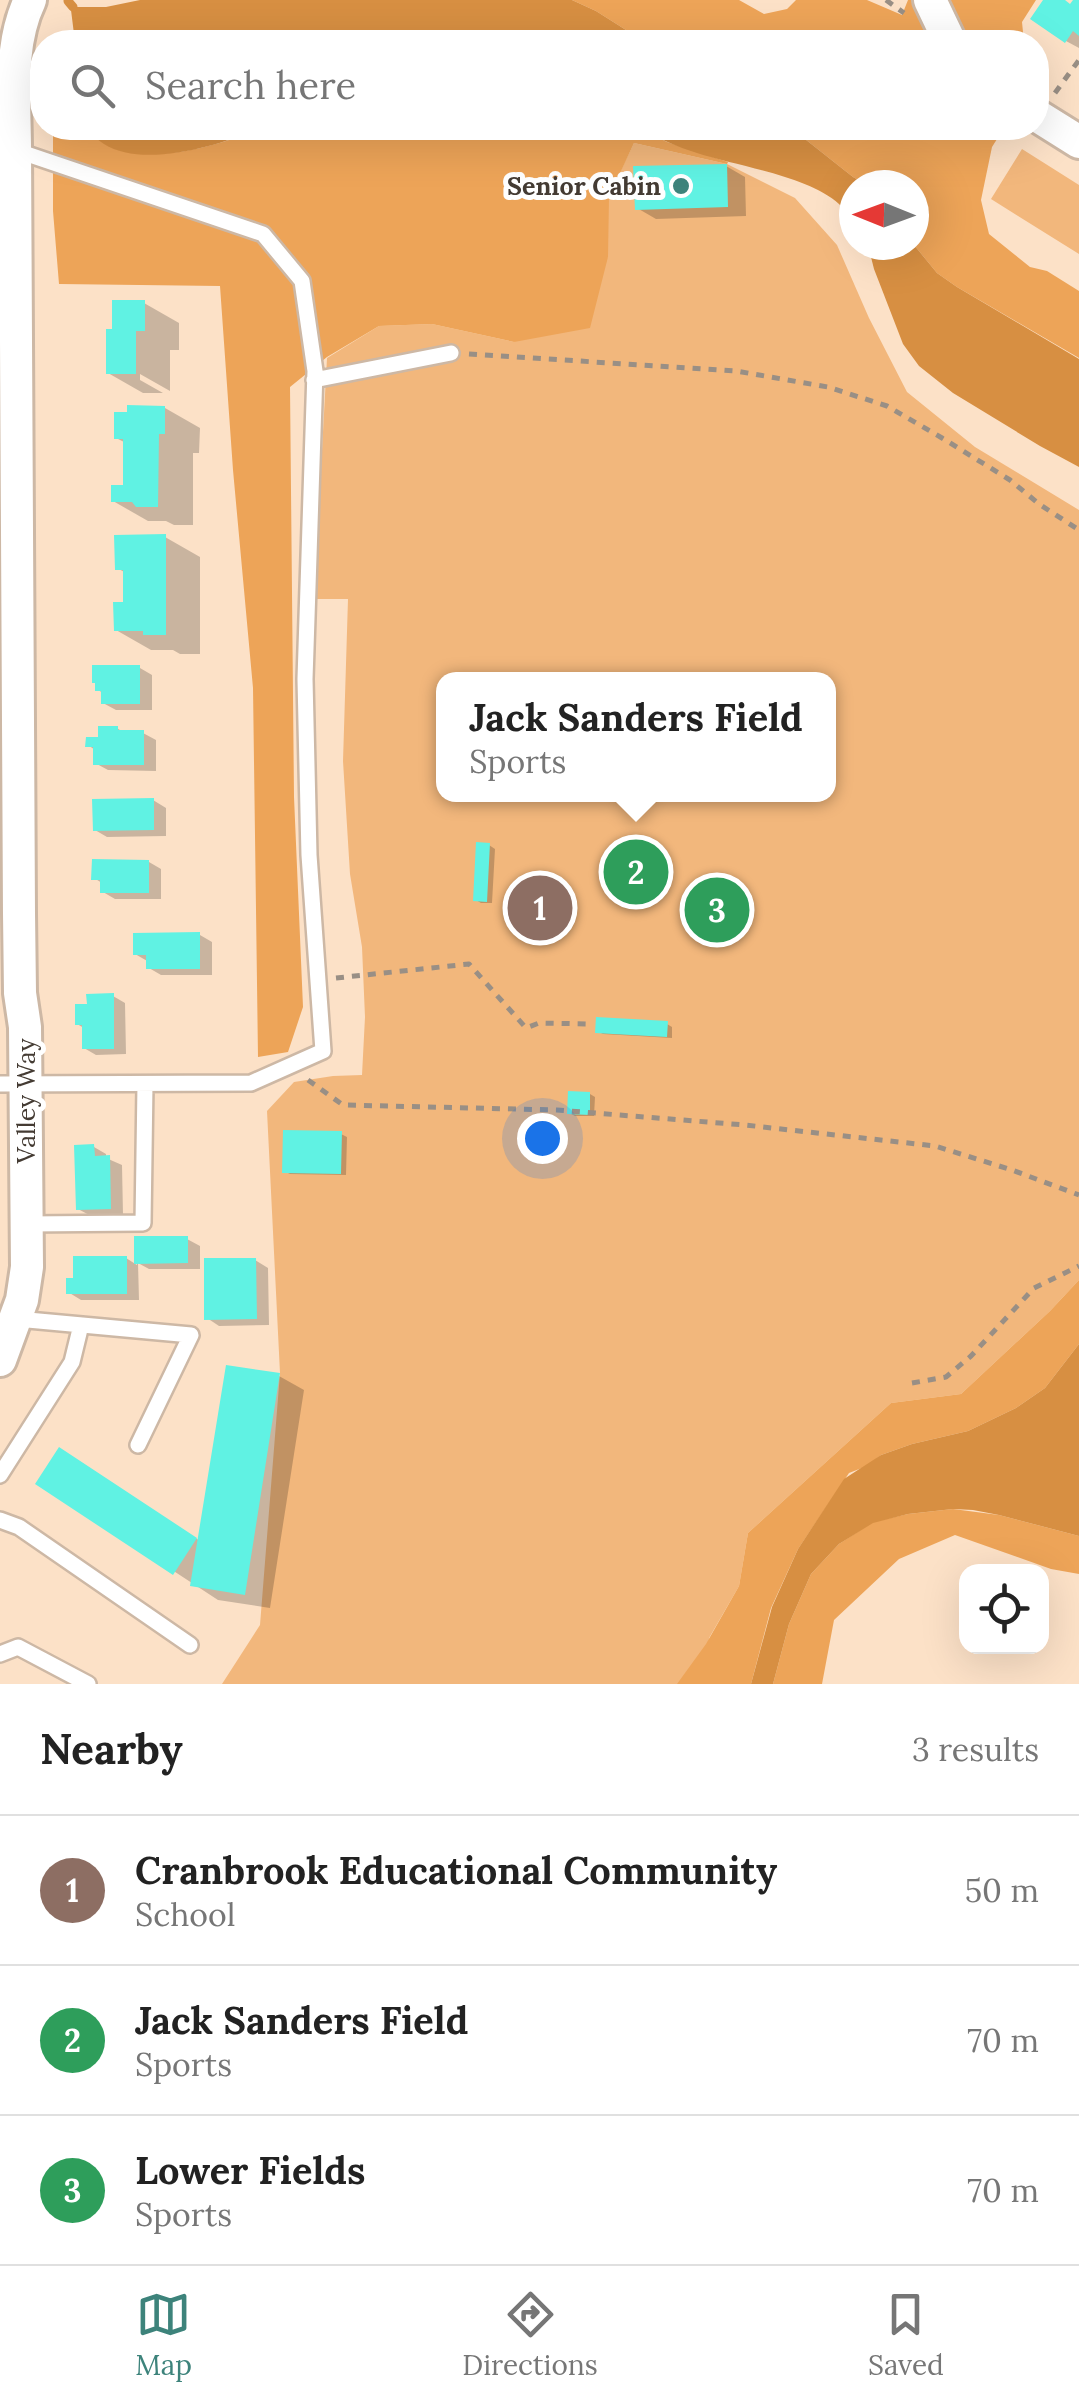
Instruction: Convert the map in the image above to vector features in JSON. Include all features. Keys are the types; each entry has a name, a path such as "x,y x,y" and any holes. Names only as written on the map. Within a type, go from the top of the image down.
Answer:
{"street":[{"name":"Valley Way","path":"0,1360 17,1319 27,1266 27,1224 12,1083 25,1026 20,992 19,913 16,56 18,33 30,0"},
{"path":"930,0 944,30"},
{"path":"1049,111 1079,142"}],"lane":[{"path":"12,1083 251,1084 323,1052 310,855 305,679 314,380 302,281 264,234 15,150"},
{"path":"314,380 451,353"},
{"path":"27,1224 142,1223 146,1084"},
{"path":"17,1319 191,1336 138,1445"},
{"path":"0,1475 72,1362 80,1325"},
{"path":"0,1520 19,1527 190,1646"},
{"path":"0,1654 18,1647 88,1684"}],"path":[{"path":"1049,99 1079,60"},
{"path":"451,353 736,371 828,388 887,406 1010,480 1079,530"},
{"path":"318,980 470,964 526,1028 539,1024 591,1024"},
{"path":"289,1066 343,1105 557,1110 847,1135 935,1146 1079,1195"},
{"path":"912,1384 946,1377 971,1356 1034,1288 1079,1266"}],"shaded area":[{"path":"0,0 1079,0 1079,1684 0,1684"},
{"path":"140,0 572,0 626,30 74,30 73,7 106,7"},
{"path":"572,0 739,0 764,14 787,9 796,0 867,0 902,15 908,0 1036,0 1022,22 1023,30 626,30"},
{"path":"53,140 100,140 114,148 153,154 228,140 663,140 728,162 634,143 609,197 608,257 590,328 514,342 432,324 379,326 327,357 290,387 294,797 303,1007 288,1052 258,1057 253,688 220,286 59,284"},
{"path":"100,140 228,140 160,154 120,151"},
{"path":"664,140 806,140 844,170 839,170 839,204 809,186"},
{"path":"806,140 996,140 981,200 989,234 1030,267 1047,271 1079,291 1079,358 937,273 926,260 929,170 844,170"},
{"path":"634,143 727,164 795,198 837,245 839,260 844,260 907,392 975,447 1079,510 1079,1280 961,1394 891,1403 748,1533 739,1586 709,1638 705,1684 222,1684 260,1625 280,1373 267,1111 294,1082 362,1075 362,947 350,874 343,761 348,599 314,599 327,358 379,326 432,324 514,342 608,257 608,197"},
{"path":"1022,149 1079,185 1079,254 991,199"},
{"path":"872,260 926,260 957,287 1079,359 1079,467 953,393 919,366 903,344"},
{"path":"1079,1280 1079,1344 1045,1388 1016,1408 968,1431 912,1444 849,1473 798,1549 771,1608 751,1684 677,1684 706,1644 739,1586 748,1533 891,1403 961,1394"},
{"path":"1079,1344 1079,1536 973,1510 908,1514 873,1523 839,1544 811,1574 789,1624 773,1684 751,1684 772,1607 798,1549 844,1479 881,1455 968,1431 1016,1408 1045,1388"},
{"path":"953,1509 999,1515 1079,1536 1079,1574 1051,1569 1049,1564 1037,1564 955,1535 899,1559 834,1620 822,1684 773,1684 789,1624 811,1574 839,1544 873,1522"}],"building":[{"path":"1043,0 1065,0 1070,4 1079,0 1079,36 1073,31 1065,43 1030,19"},
{"name":"Senior Cabin","path":"727,164 728,207 635,210 633,166"},
{"path":"112,300 145,300 145,331 136,331 136,374 106,374 106,329 112,329"},
{"path":"127,405 165,406 165,434 159,434 158,507 111,502 111,485 123,485 123,439 114,439 114,412 127,412"},
{"path":"166,534 166,635 114,631 113,602 123,602 123,570 115,570 114,535"},
{"path":"92,665 140,665 140,704 101,704 101,691 95,691 92,683"},
{"path":"98,726 144,730 144,765 93,765 93,747 85,747 86,737 98,737"},
{"path":"154,798 154,830 93,831 92,799"},
{"path":"476,842 490,843 487,902 473,901"},
{"path":"92,859 149,860 149,893 100,893 100,880 91,880"},
{"path":"200,932 200,969 146,969 146,955 133,955 133,933"},
{"path":"114,993 114,1049 82,1049 82,1025 75,1025 75,1004 87,1004 86,994"},
{"path":"596,1017 668,1021 667,1037 595,1033"},
{"path":"568,1091 590,1092 590,1115 567,1114"},
{"path":"283,1130 342,1131 341,1174 282,1173"},
{"path":"94,1144 95,1156 110,1155 111,1209 76,1210 74,1145"},
{"path":"134,1236 188,1236 188,1263 134,1264"},
{"path":"73,1256 127,1256 127,1294 66,1294 66,1278 73,1278"},
{"path":"204,1258 256,1258 257,1319 204,1320"},
{"path":"226,1365 280,1373 245,1595 190,1586"},
{"path":"59,1447 197,1538 173,1575 35,1484"}],"waterway":[{"path":"68,1 73,7"}],"place":[{"name":"Senior Cabin","path":"681,186"},
{"name":"Jack Sanders Field","path":"636,872"},
{"name":"Cranbrook Educational Community","path":"540,908"},
{"name":"Lower Fields","path":"717,910"}]}
